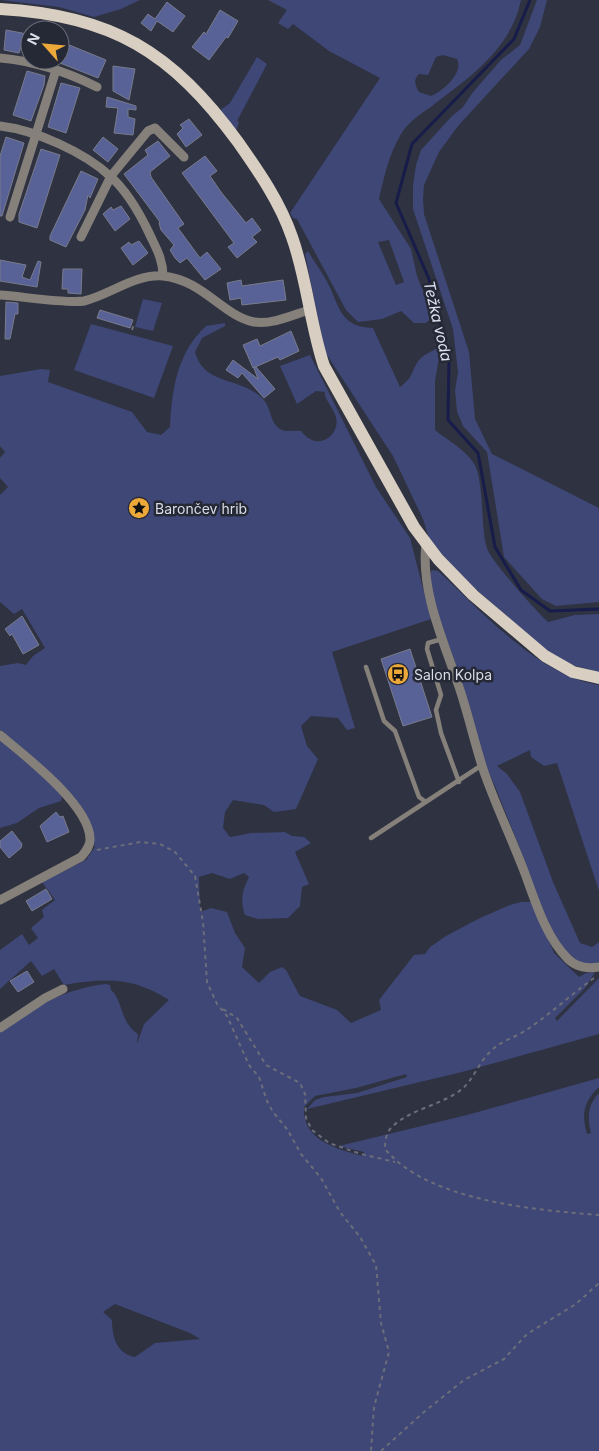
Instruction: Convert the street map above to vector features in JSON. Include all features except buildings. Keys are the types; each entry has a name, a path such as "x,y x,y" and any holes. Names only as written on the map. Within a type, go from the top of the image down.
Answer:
{"main road":[{"path":"0,9 58,15 90,23 124,36 175,69 224,123 273,194 298,257 309,310 324,366 410,520 426,544 473,595 545,656 573,672 599,678"}],"street":[{"path":"0,58 20,60"},
{"path":"10,217 56,70 73,75 97,87"},
{"path":"0,126 20,128 37,133 71,151 111,176 139,213 163,264 163,276"},
{"path":"81,237 111,176 148,131 155,128 184,157"},
{"path":"0,295 82,302 143,278 163,276 192,283 236,314 255,322 266,322 309,310"},
{"path":"426,544 424,556 427,575 442,639 461,693 482,765 540,912 553,939 569,960 589,969 599,967"},
{"path":"0,735 41,768 60,787 88,830 90,840 88,848 83,855 0,900"},
{"path":"0,1028 45,998 63,990"}],"lane":[{"path":"442,639 428,643 427,649 441,695 436,710 441,733 459,782"},
{"path":"366,668 384,721 395,731 419,797 426,802"},
{"path":"371,838 459,782 482,765"}],"path":[{"path":"132,330 134,324"},
{"path":"83,855 108,846 140,842 160,844 175,852 195,876 203,922 207,982 219,1006 227,1016 249,1065 260,1077 266,1101 287,1129 301,1154 321,1178 340,1212 364,1243 376,1265 381,1323 389,1352 374,1407 371,1451"},
{"path":"599,974 549,1015 523,1032 506,1039 488,1053 475,1076 460,1091 408,1115 390,1128 384,1149 396,1162 411,1172 456,1192 523,1207 599,1215"},
{"path":"219,1006 237,1018 266,1065 300,1083 305,1094 306,1118 312,1130 329,1143 361,1154 396,1162"},
{"path":"381,1451 424,1412 464,1380 504,1359 527,1334 576,1304 599,1283"}],"shaded area":[{"path":"0,0 140,0 121,9 94,17 59,7"},
{"path":"268,0 521,0 516,17 508,33 487,61 407,126 393,150 387,166 379,199 411,249 417,276 433,316 426,323 414,323 401,311 382,319 358,322 346,310 297,219 293,218 290,213 380,78 329,51 293,24 288,29 278,23 287,10","holes":["443,55 457,59 458,70 455,76 446,86 431,96 419,92 415,83 417,76 419,74 428,75 436,57","389,240 404,282 396,285 378,242"]},
{"path":"537,0 547,0 540,27 529,49 458,126 439,152 424,185 423,199 424,214 469,352 475,419 492,454 599,508 599,602 556,606 542,599 504,557 487,452 463,426 457,411 455,390 458,372 453,329 413,209 413,186 416,165 421,150 452,116 463,107 473,92 501,60 520,45"},
{"path":"257,57 267,64 237,121 239,122 236,132 219,111 230,103"},
{"path":"308,251 346,318 361,327 373,328 400,387 409,378 421,358 441,346 435,381 435,430 465,453 477,470 487,548 505,574 548,622 575,615 599,614 599,672 572,665 556,657 537,643 472,586 431,544 423,519 393,456 325,352 305,254"},
{"path":"143,299 162,303 153,331 135,327"},
{"path":"225,323 225,326 202,338 195,352 206,370 214,376 253,391 262,398 268,406 275,424 282,430 301,431 315,441 321,441 330,437 337,423 325,392 316,391 297,404 280,366 310,355 376,487 410,538 431,619 332,652 355,728 347,730 338,718 311,716 301,726 307,746 318,759 296,809 274,812 264,805 233,800 225,812 223,828 230,837 251,833 285,832 292,836 304,837 311,843 295,852 309,884 302,887 300,906 288,918 258,919 245,915 242,896 249,877 244,873 230,879 212,873 199,877 200,912 211,908 227,912 235,933 245,948 242,967 259,983 270,972 282,967 286,970 300,996 337,1010 351,1023 381,1010 379,1000 414,955 425,954 430,947 446,936 480,918 521,902 533,902 554,953 579,977 586,973 595,972 586,987 555,1018 557,1021 599,978 599,1034 462,1072 307,1109 315,1100 324,1097 357,1093 407,1077 406,1074 356,1088 315,1096 304,1107 305,1118 309,1128 315,1135 332,1146 363,1156 364,1152 339,1146 467,1115 599,1078 599,1087 590,1097 585,1108 584,1120 587,1134 591,1133 589,1117 591,1107 599,1093 599,1451 0,1451 0,1033 36,1007 76,990 105,984 110,985 128,1024 138,1034 137,1044 144,1024 169,1000 143,987 119,981 93,981 64,985 54,969 42,976 31,961 0,989 0,950 22,934 29,945 38,938 31,928 44,917 42,910 55,900 42,882 86,860 95,847 80,812 69,796 44,768 0,730 0,666 18,663 26,665 33,656 45,648 22,609 14,614 0,602 0,495 8,487 0,478 0,458 5,452 0,446 0,376 41,369 50,370 48,382 132,412 147,432 161,435 170,427 172,399 182,360 188,348 206,326","holes":["115,1304 190,1333 200,1339 155,1343 135,1357 124,1352 117,1344 113,1333 112,1320 103,1312"]},
{"path":"91,324 173,346 154,398 74,370"},
{"path":"432,570 438,571 512,640 533,655 576,679 599,685 599,891 557,763 544,766 531,757 530,750 497,766 507,774 520,792 553,882 580,943 592,947 599,942 599,963 585,965 573,958 552,929 543,910 484,760 461,679 435,605 430,580"},
{"path":"0,740 55,787 62,797 61,801 39,808 17,823 0,828"}],"waterway":[{"name":"Težka voda","path":"530,0 514,39 412,144 396,203 429,279 449,358 448,420 478,453 495,547 521,590 550,611 599,609"}],"place":[{"name":"Barončev hrib","path":"139,508"},
{"name":"Salon Kolpa","path":"398,674"}]}
